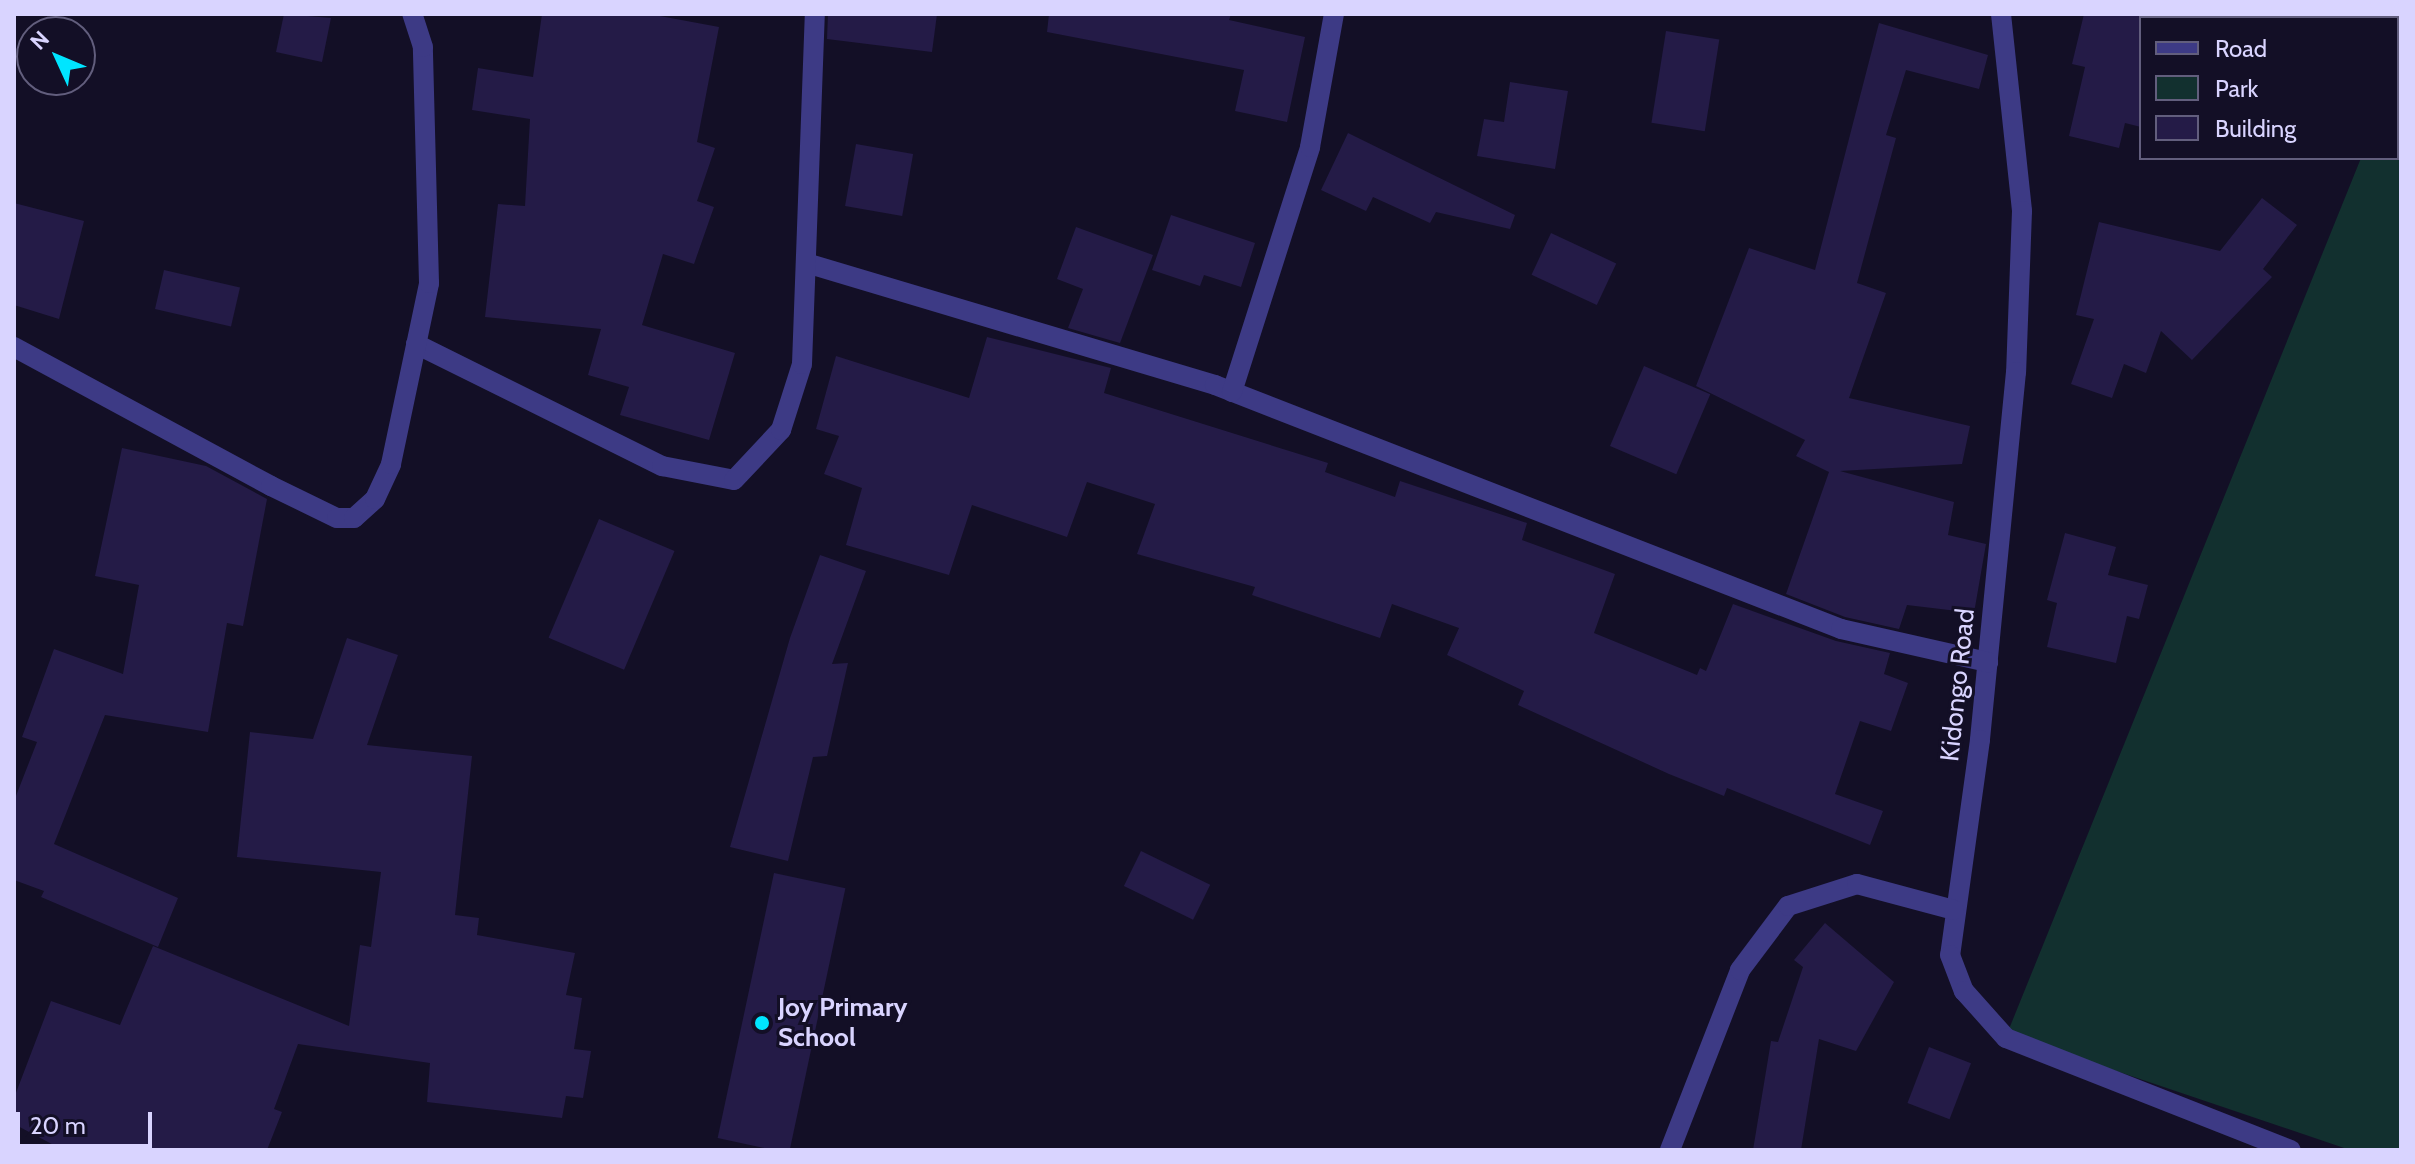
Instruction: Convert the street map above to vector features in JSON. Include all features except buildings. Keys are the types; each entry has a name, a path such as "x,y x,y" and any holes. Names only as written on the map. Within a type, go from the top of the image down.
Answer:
{"street":[{"path":"14,347 271,486 337,518 354,518 375,499 391,464 429,283 423,47 412,14"},
{"path":"416,344 662,466 734,480 781,430 802,364 815,14"},
{"path":"1232,392 1310,147 1334,14"},
{"name":"Kidongo Road","path":"2001,14 2022,211 2016,372 1988,662 1950,955 1964,991 2006,1038 2291,1150"},
{"path":"806,263 1232,392 1841,629 1988,662"},
{"path":"1670,1150 1740,970 1788,906 1857,884 1954,910"}],"green space":[{"path":"2401,58 2401,1150 2350,1150 2007,1034 2360,160 2399,160"}],"place":[{"name":"Joy Primary School","path":"762,1023"}]}
